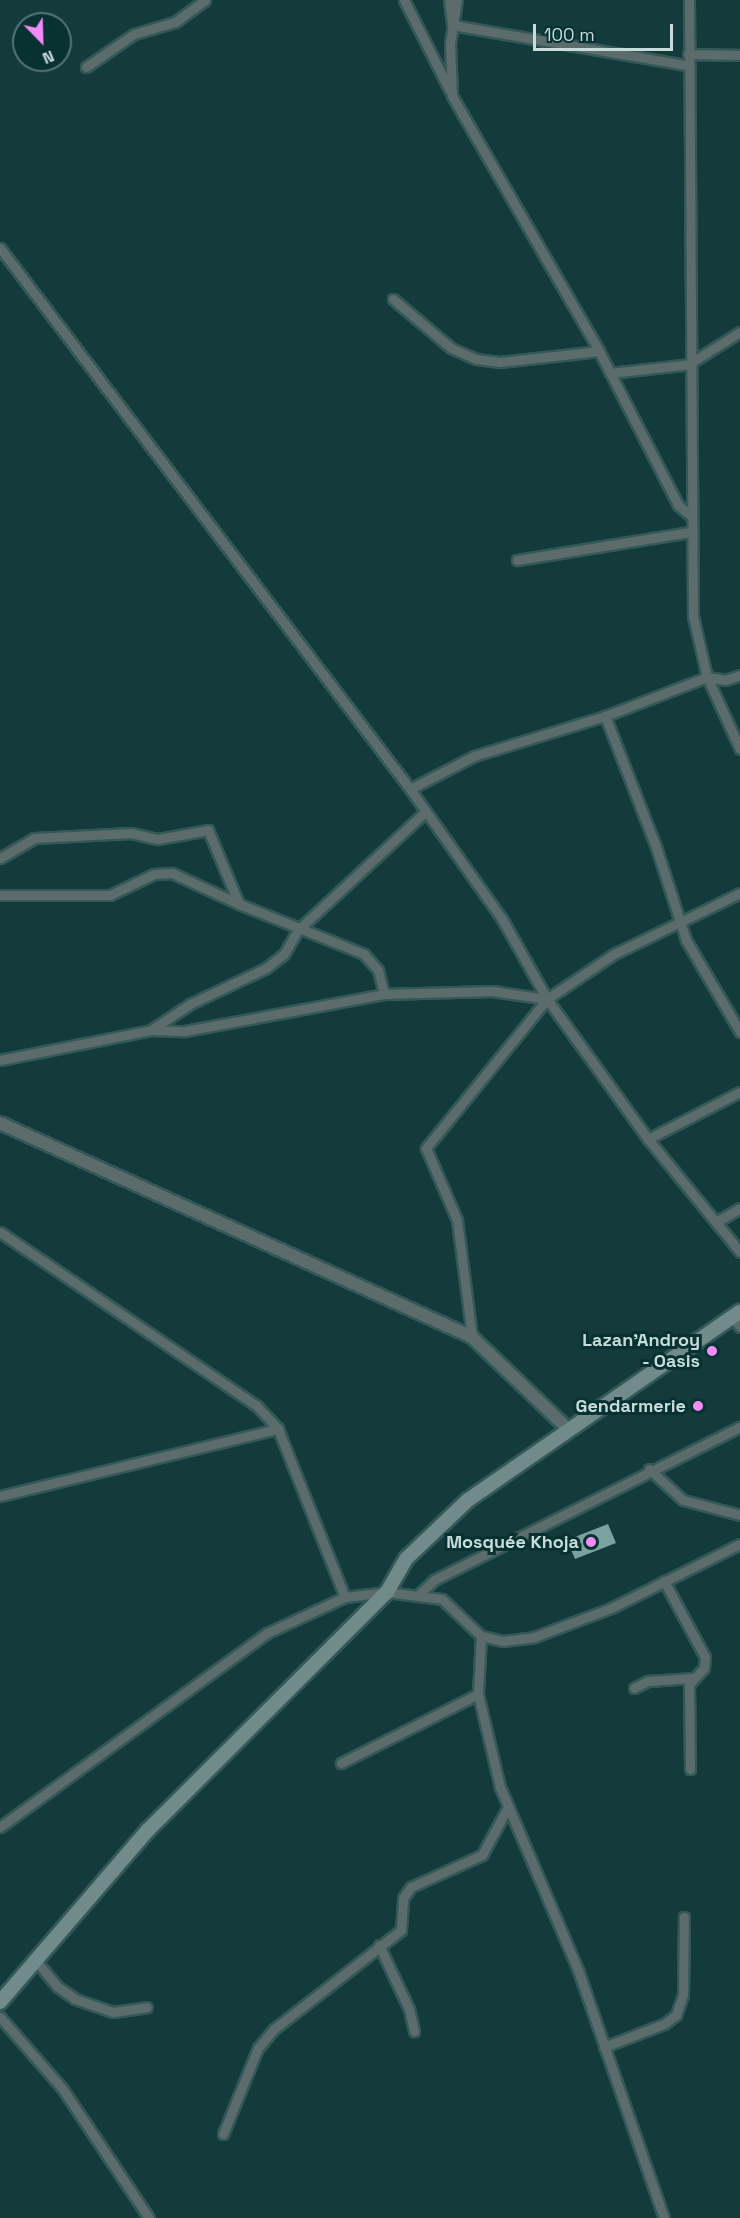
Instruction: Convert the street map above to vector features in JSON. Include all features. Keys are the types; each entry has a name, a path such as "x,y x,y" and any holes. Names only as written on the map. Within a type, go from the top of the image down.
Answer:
{"main road":[{"path":"0,2002 148,1830 387,1592 407,1558 468,1500 567,1428 737,1319"}],"street":[{"path":"86,67 134,34 175,22 202,0"},
{"path":"404,0 452,96 599,351 678,505 690,515"},
{"path":"449,0 452,25 452,96"},
{"path":"452,25 457,0"},
{"path":"689,0 687,64 695,464 690,515 693,616 707,677 740,749"},
{"path":"452,25 687,64"},
{"path":"688,54 740,56"},
{"path":"0,248 410,789 424,813 502,919 547,999 648,1139 740,1252"},
{"path":"393,299 451,348 476,359 500,362 599,351"},
{"path":"610,373 692,363 740,332"},
{"path":"517,560 690,532"},
{"path":"410,789 474,756 605,716 707,677 725,680 740,675"},
{"path":"605,716 657,848 680,923 740,1032"},
{"path":"151,1030 190,1004 266,968 284,954 298,930 424,813"},
{"path":"0,858 34,838 131,834 158,840 208,830 239,904"},
{"path":"0,895 110,895 154,874 172,873 298,930 364,954 378,970 384,994"},
{"path":"472,1337 458,1220 426,1148 547,999 614,954 740,893"},
{"path":"0,1060 151,1030 186,1032 384,994 492,991 547,999"},
{"path":"648,1139 740,1092"},
{"path":"0,1123 472,1337 567,1428"},
{"path":"716,1222 740,1208"},
{"path":"0,1232 230,1386 278,1430 345,1596"},
{"path":"418,1595 434,1580 649,1469 740,1427"},
{"path":"0,1496 278,1430"},
{"path":"649,1469 683,1500 740,1515"},
{"path":"0,1827 267,1633 345,1596 387,1592 442,1599 481,1636 503,1641 534,1637 610,1608 740,1544"},
{"path":"664,1581 702,1647 704,1668 693,1678 688,1697 690,1769"},
{"path":"481,1636 478,1694 508,1807 578,1970 664,2218"},
{"path":"634,1688 648,1681 693,1678"},
{"path":"341,1763 478,1694"},
{"path":"223,2134 258,2048 274,2029 302,2012 379,1945 401,1930 403,1898 411,1887 482,1855 508,1807"},
{"path":"604,2047 664,2024 676,2014 683,1995 684,1917"},
{"path":"379,1945 409,2009 414,2031"},
{"path":"36,1960 57,1987 75,1999 113,2012 147,2007"},
{"path":"0,2017 62,2088 148,2218"}],"building":[{"name":"Mosquée Khoja","path":"608,1524 616,1543 575,1559 567,1540"}],"place":[{"name":"Lazan'Androy - Oasis","path":"712,1351"},
{"name":"Gendarmerie","path":"698,1406"},
{"name":"Mosquée Khoja","path":"591,1542"}]}
